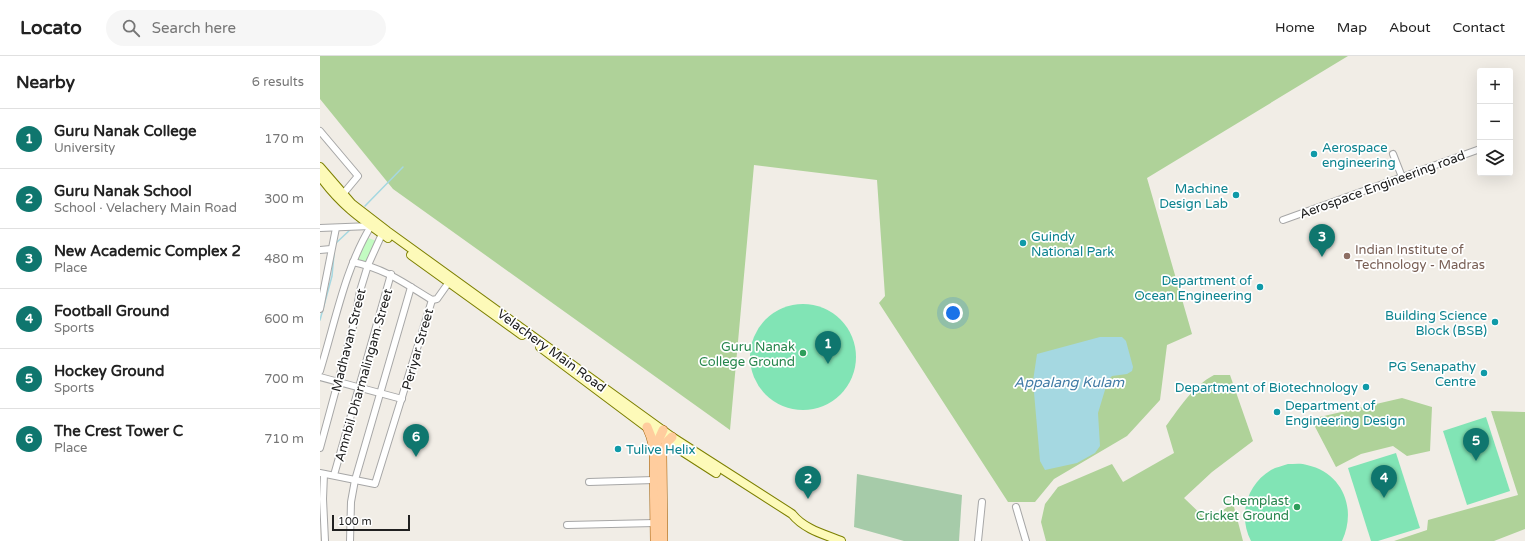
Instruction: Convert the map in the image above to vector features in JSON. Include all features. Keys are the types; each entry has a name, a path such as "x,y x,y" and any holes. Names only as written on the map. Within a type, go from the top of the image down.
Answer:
{"main road":[{"name":"Velachery Main Road","path":"320,167 352,204 666,437 789,517 796,519 810,529 841,541"},
{"name":"Velachery Main Road","path":"320,176 330,191 371,226 647,427 666,437"},
{"path":"647,427 654,450 655,541"},
{"path":"654,450 666,437"},
{"path":"663,541 662,453 666,437"}],"street":[{"path":"320,131 358,176 343,194"},
{"name":"Aerospace Engineering road","path":"1283,220 1477,150"},
{"path":"1393,154 1402,177"},
{"path":"320,228 371,226"},
{"path":"320,371 353,262 361,243 371,226"},
{"path":"321,304 323,276 336,228"},
{"name":"Madhavan Street","path":"320,448 354,324 360,292 368,265 382,234"},
{"path":"320,250 331,249"},
{"path":"353,262 368,265 391,274 432,300 437,299 449,282"},
{"name":"Amnbil Dharmalingam Street","path":"334,475 391,274"},
{"path":"350,541 351,502 355,480 410,287"},
{"name":"Periyar Street","path":"355,480 373,485 375,483 432,300"},
{"path":"320,377 402,399"},
{"path":"325,541 322,473 355,480"},
{"path":"589,482 654,480"},
{"path":"978,541 982,502"},
{"path":"1016,507 1026,541"},
{"path":"567,525 655,523"}],"green space":[{"name":"Guindy National Park","path":"320,56 1348,56 1147,178 1192,334 1167,345 1160,400 1127,436 1054,479 1035,502 1008,502 879,303 885,296 877,180 754,165 730,430 393,189 320,99"},
{"path":"366,237 376,241 367,263 355,261"},
{"name":"Guru Nanak College Ground","path":"803,304 823,308 840,320 852,337 856,357 852,377 840,394 823,406 803,410 783,406 766,394 754,377 750,357 754,337 766,320 783,308"},
{"path":"1214,375 1230,375 1253,441 1212,472 1184,498 1208,521 1233,503 1243,541 1046,541 1041,522 1045,504 1058,487 1112,464 1123,482 1174,453 1166,426 1193,391"},
{"path":"1402,398 1432,407 1430,451 1407,456 1393,446 1361,454 1336,467 1311,419"},
{"path":"1491,411 1525,412 1525,529 1494,541 1394,541 1427,530 1428,520 1518,495"},
{"path":"1486,417 1510,491 1467,505 1443,431"},
{"path":"1396,453 1420,528 1378,541 1371,541 1348,468"},
{"name":"Chemplast Cricket Ground","path":"1288,464 1303,464 1319,469 1330,476 1338,484 1344,494 1348,517 1342,541 1251,541 1245,521 1245,512 1250,492 1262,476 1273,469"},
{"path":"857,474 962,495 959,541 904,541 854,527"}],"water":[{"name":"Appalang Kulam","path":"1100,337 1122,337 1126,341 1133,367 1132,371 1127,374 1112,376 1108,380 1098,413 1100,446 1095,453 1077,463 1045,470 1040,461 1033,381 1037,354"}],"waterway":[{"path":"365,206 403,167"},
{"path":"336,243 351,229"},
{"path":"320,320 332,276 334,254"}],"place":[{"name":"Aerospace engineering","path":"1314,154"},
{"name":"Machine Design Lab","path":"1236,195"},
{"name":"Guindy National Park","path":"1023,243"},
{"name":"Indian Institute of Technology - Madras","path":"1347,256"},
{"name":"New Academic Complex 2","path":"1322,257"},
{"name":"Department of Ocean Engineering","path":"1260,287"},
{"name":"Building Science Block (BSB)","path":"1495,322"},
{"name":"Guru Nanak College Ground","path":"803,353"},
{"name":"Guru Nanak College","path":"828,364"},
{"name":"PG Senapathy Centre","path":"1484,373"},
{"name":"Department of Biotechnology","path":"1366,387"},
{"name":"Department of Engineering Design","path":"1277,412"},
{"name":"Tulive Helix","path":"618,449"},
{"name":"The Crest Tower C","path":"416,457"},
{"name":"Hockey Ground","path":"1476,461"},
{"name":"Football Ground","path":"1384,498"},
{"name":"Guru Nanak School","path":"808,499"},
{"name":"Chemplast Cricket Ground","path":"1297,507"}]}
